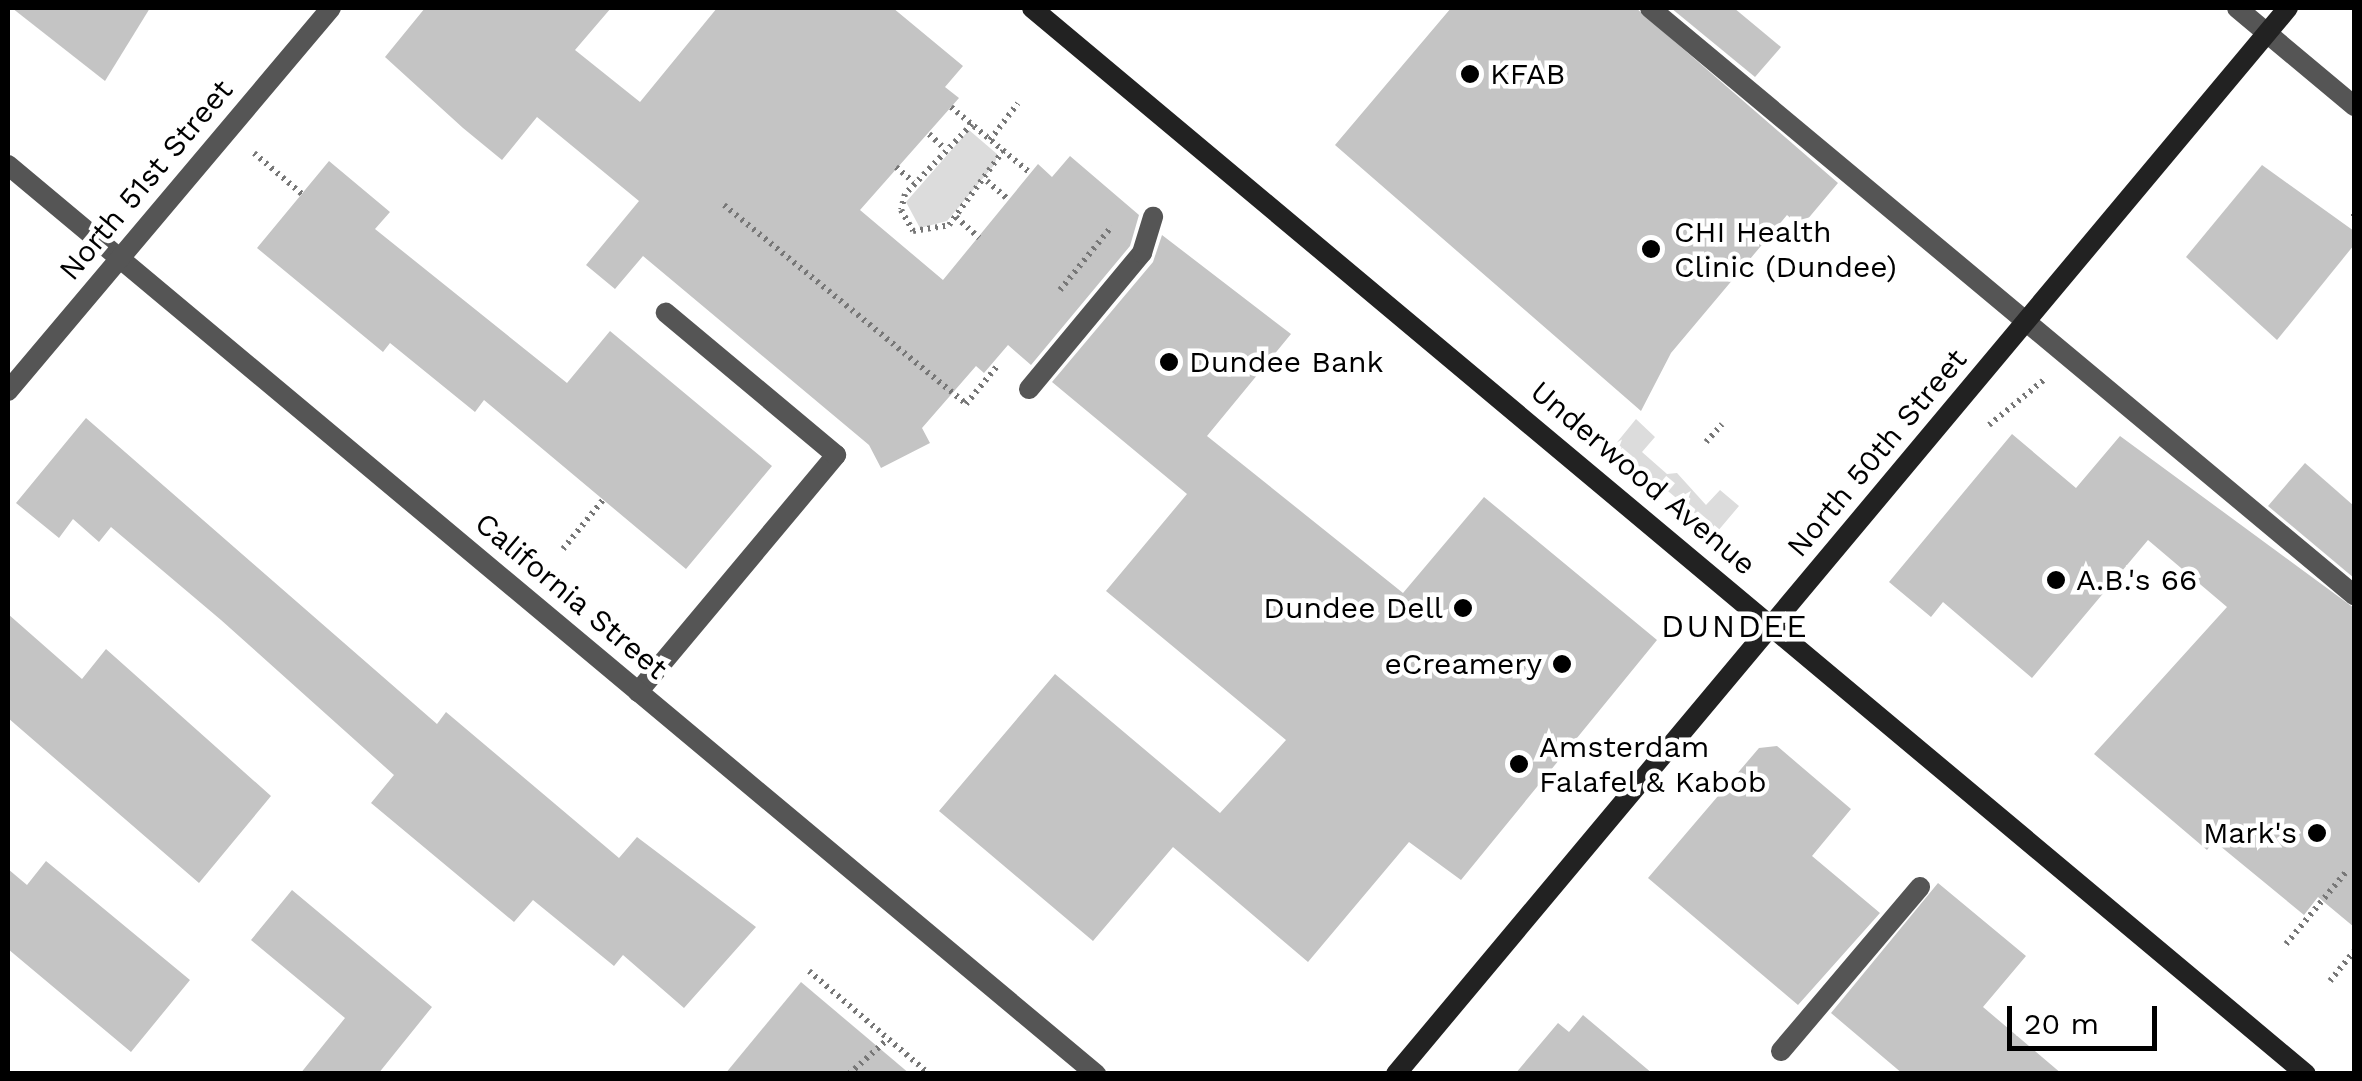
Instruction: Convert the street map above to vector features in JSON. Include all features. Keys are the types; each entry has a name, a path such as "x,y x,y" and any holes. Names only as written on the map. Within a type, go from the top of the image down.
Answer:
{"main road":[{"name":"Underwood Avenue","path":"1032,8 2306,1074"},
{"name":"North 50th Street","path":"1396,1074 2288,8"}],"street":[{"name":"North 51st Street","path":"8,392 331,8"},
{"path":"1650,8 2354,595"},
{"path":"2237,8 2354,106"},
{"name":"California Street","path":"8,165 1096,1074"},
{"path":"1029,389 1142,253 1153,217"},
{"path":"638,692 836,456 666,313"},
{"path":"1781,1051 1920,887"}],"path":[{"path":"990,140 1018,103"},
{"path":"952,107 1028,172"},
{"path":"972,124 943,146 913,182 901,210 913,231 935,234 956,217 986,181 1003,150"},
{"path":"929,134 943,146"},
{"path":"244,145 302,194"},
{"path":"896,167 913,182"},
{"path":"986,181 1008,199"},
{"path":"724,205 966,404"},
{"path":"956,217 979,238"},
{"path":"1980,433 2072,357"},
{"path":"1706,442 1722,424"},
{"path":"563,548 603,500"},
{"path":"2286,944 2346,872"},
{"path":"2330,981 2354,951"},
{"path":"809,971 930,1074"},
{"path":"850,1074 864,1071 888,1038"}],"shaded area":[{"path":"969,130 997,154 995,164 947,221 920,228 906,202"},
{"path":"1636,419 1655,437 1642,452 1667,474 1677,473 1706,505 1720,490 1739,506 1717,532 1614,446"}],"building":[{"path":"12,8 150,8 105,81"},
{"path":"425,8 611,8 575,50 640,102 717,8 893,8 963,66 945,87 959,98 860,210 943,280 1038,164 1052,177 1070,156 1139,215 1130,246 1031,365 1008,345 984,373 976,366 922,428 930,443 881,468 869,445 643,256 615,289 586,265 639,201 537,117 502,160 463,128 385,57"},
{"path":"1451,8 1636,8 1838,183 1801,227 1787,215 1671,353 1641,411 1335,145"},
{"path":"1671,8 1734,8 1781,47 1755,77"},
{"path":"329,161 390,212 375,229 567,383 610,331 772,466 686,569 484,400 475,412 390,343 383,352 257,248"},
{"path":"2262,165 2354,231 2354,245 2277,340 2186,257"},
{"path":"1162,235 1291,334 1207,436 1403,593 1484,497 1657,640 1461,880 1409,842 1308,962 1173,847 1093,941 939,811 1055,674 1220,813 1286,740 1106,591 1187,494 1052,382 1153,262"},
{"path":"86,418 437,724 446,712 619,858 637,837 756,927 684,1008 623,955 614,966 533,900 514,922 371,803 394,775 111,527 99,542 73,519 59,538 16,503"},
{"path":"2012,434 2076,488 2120,436 2354,608 2354,927 2318,897 2304,915 2214,841 2207,850 2094,754 2227,607 2148,540 2032,678 1943,602 1931,617 1889,582"},
{"path":"2305,463 2354,506 2354,578 2268,506"},
{"path":"8,614 82,679 106,649 271,796 199,883 8,718"},
{"path":"1777,746 1851,809 1812,856 1880,913 1798,1005 1648,878 1759,748"},
{"path":"46,861 190,980 131,1052 8,949 8,869 27,885"},
{"path":"1938,883 2026,956 1983,1007 2062,1074 1903,1074 1831,1013"},
{"path":"292,890 432,1007 378,1074 300,1074 345,1018 251,940"},
{"path":"801,982 910,1074 725,1074"},
{"path":"1583,1015 1653,1074 1515,1074 1558,1023 1569,1032"}],"place":[{"name":"KFAB","path":"1470,74"},
{"name":"CHI Health Clinic (Dundee)","path":"1651,249"},
{"name":"Dundee Bank","path":"1169,362"},
{"name":"A.B.'s 66","path":"2056,580"},
{"name":"Dundee Dell","path":"1463,608"},
{"name":"eCreamery","path":"1562,664"},
{"name":"Amsterdam Falafel & Kabob","path":"1519,764"},
{"name":"Mark's","path":"2317,833"}],"district":[{"name":"DUNDEE","path":"1735,626"}]}
